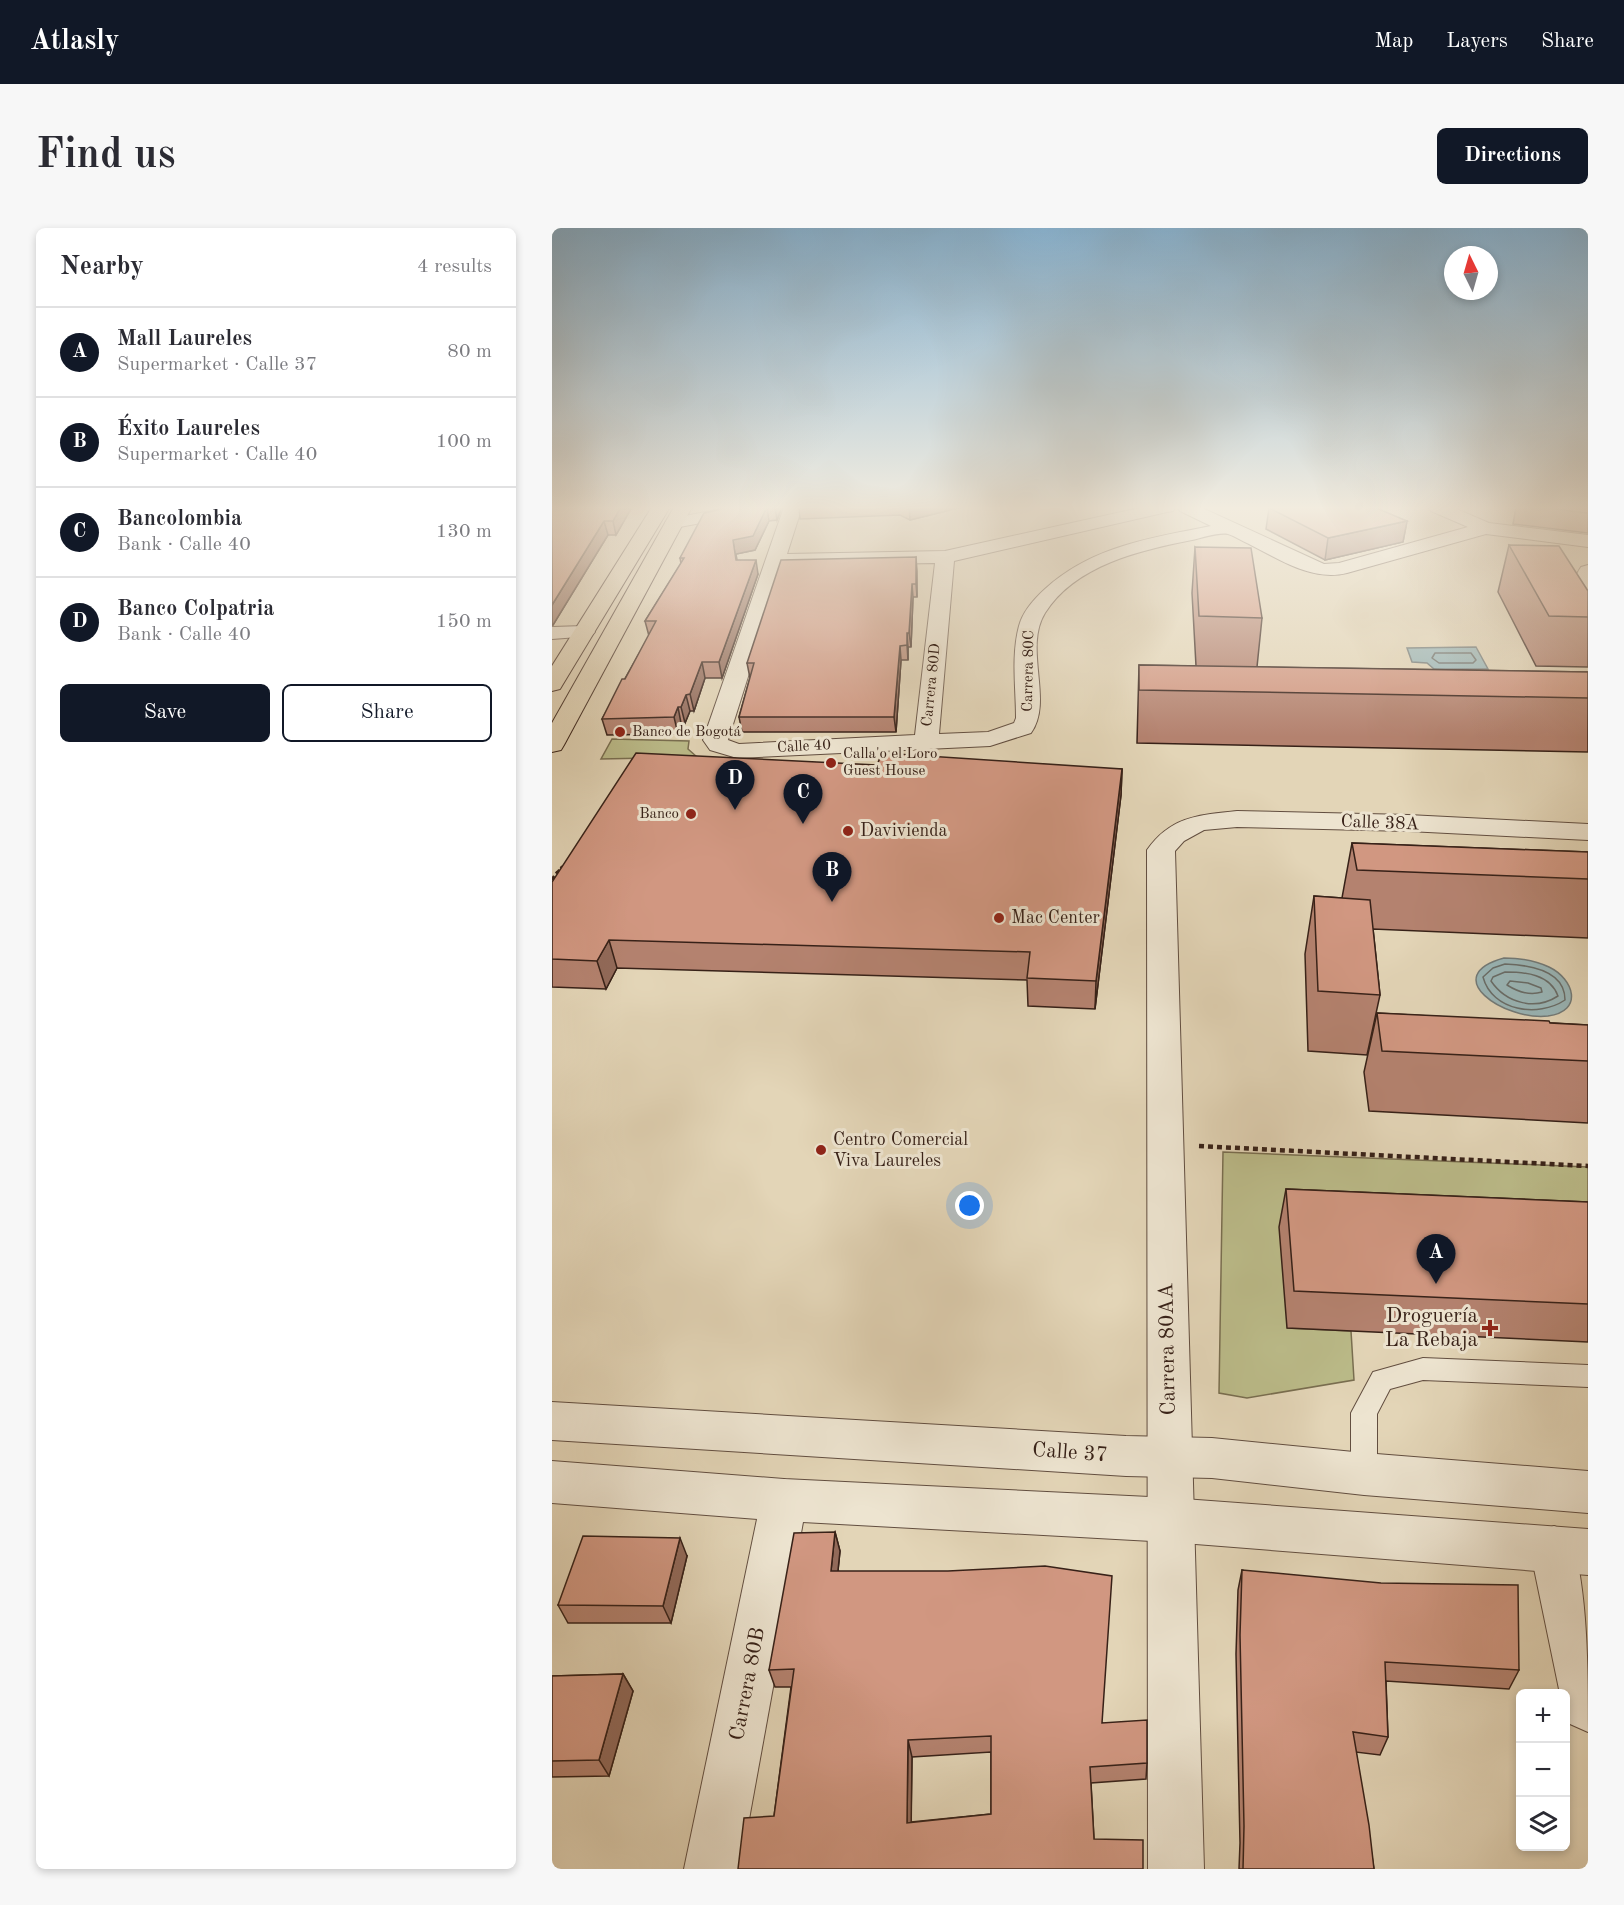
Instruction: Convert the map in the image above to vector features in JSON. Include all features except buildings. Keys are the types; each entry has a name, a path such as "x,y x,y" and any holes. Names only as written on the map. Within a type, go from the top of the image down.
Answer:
{"main road":[{"path":"552,684 584,632 620,584"},
{"path":"552,745 643,584"}],"street":[{"name":"Calle 40","path":"767,584 715,740 719,745 736,752 926,741"},
{"name":"Carrera 80D","path":"926,741 942,584"},
{"name":"Carrera 80C","path":"926,741 990,739 1023,728 1028,718 1029,627 1036,609 1061,584"},
{"path":"1584,584 1582,591 1583,609 1588,624"},
{"path":"552,633 584,632"},
{"name":"Calle 38A","path":"1174,835 1198,823 1237,819 1408,823 1588,832"},
{"name":"Carrera 80AA","path":"1174,835 1161,850 1176,1869"},
{"name":"Calle 37","path":"552,1421 1169,1458 1212,1458 1364,1474 1588,1492"},
{"path":"552,1482 784,1500 1170,1520 1571,1550 1588,1706"},
{"name":"Carrera 80B","path":"712,1869 784,1500"}],"lane":[{"path":"1364,1474 1364,1413 1382,1380 1423,1369 1588,1376"}],"path":[{"path":"552,880 562,867 573,866 567,876"},
{"path":"1165,1144 1588,1166"}],"green space":[{"path":"612,739 689,741 688,749 697,757 601,759"},
{"path":"1223,1152 1588,1167 1588,1240 1287,1328 1351,1331 1354,1380 1247,1398 1219,1393"}],"water":[{"path":"1476,647 1488,669 1434,669 1427,663 1412,662 1407,648"},
{"path":"1504,958 1532,961 1558,972 1569,986 1571,994 1571,1001 1567,1008 1548,1016 1531,1016 1513,1012 1497,1005 1485,996 1477,986 1477,975 1485,966"}],"place":[{"name":"Banco de Bogotá","path":"620,732"},
{"name":"Calla'o el Loro Guest House","path":"831,763"},
{"name":"Banco Colpatria","path":"735,810"},
{"name":"Banco","path":"691,814"},
{"name":"Bancolombia","path":"803,824"},
{"name":"Davivienda","path":"848,831"},
{"name":"Éxito Laureles","path":"832,902"},
{"name":"Mac Center","path":"999,918"},
{"name":"Centro Comercial Viva Laureles","path":"821,1150"},
{"name":"Mall Laureles","path":"1436,1284"},
{"name":"Droguería La Rebaja","path":"1490,1328"}]}
